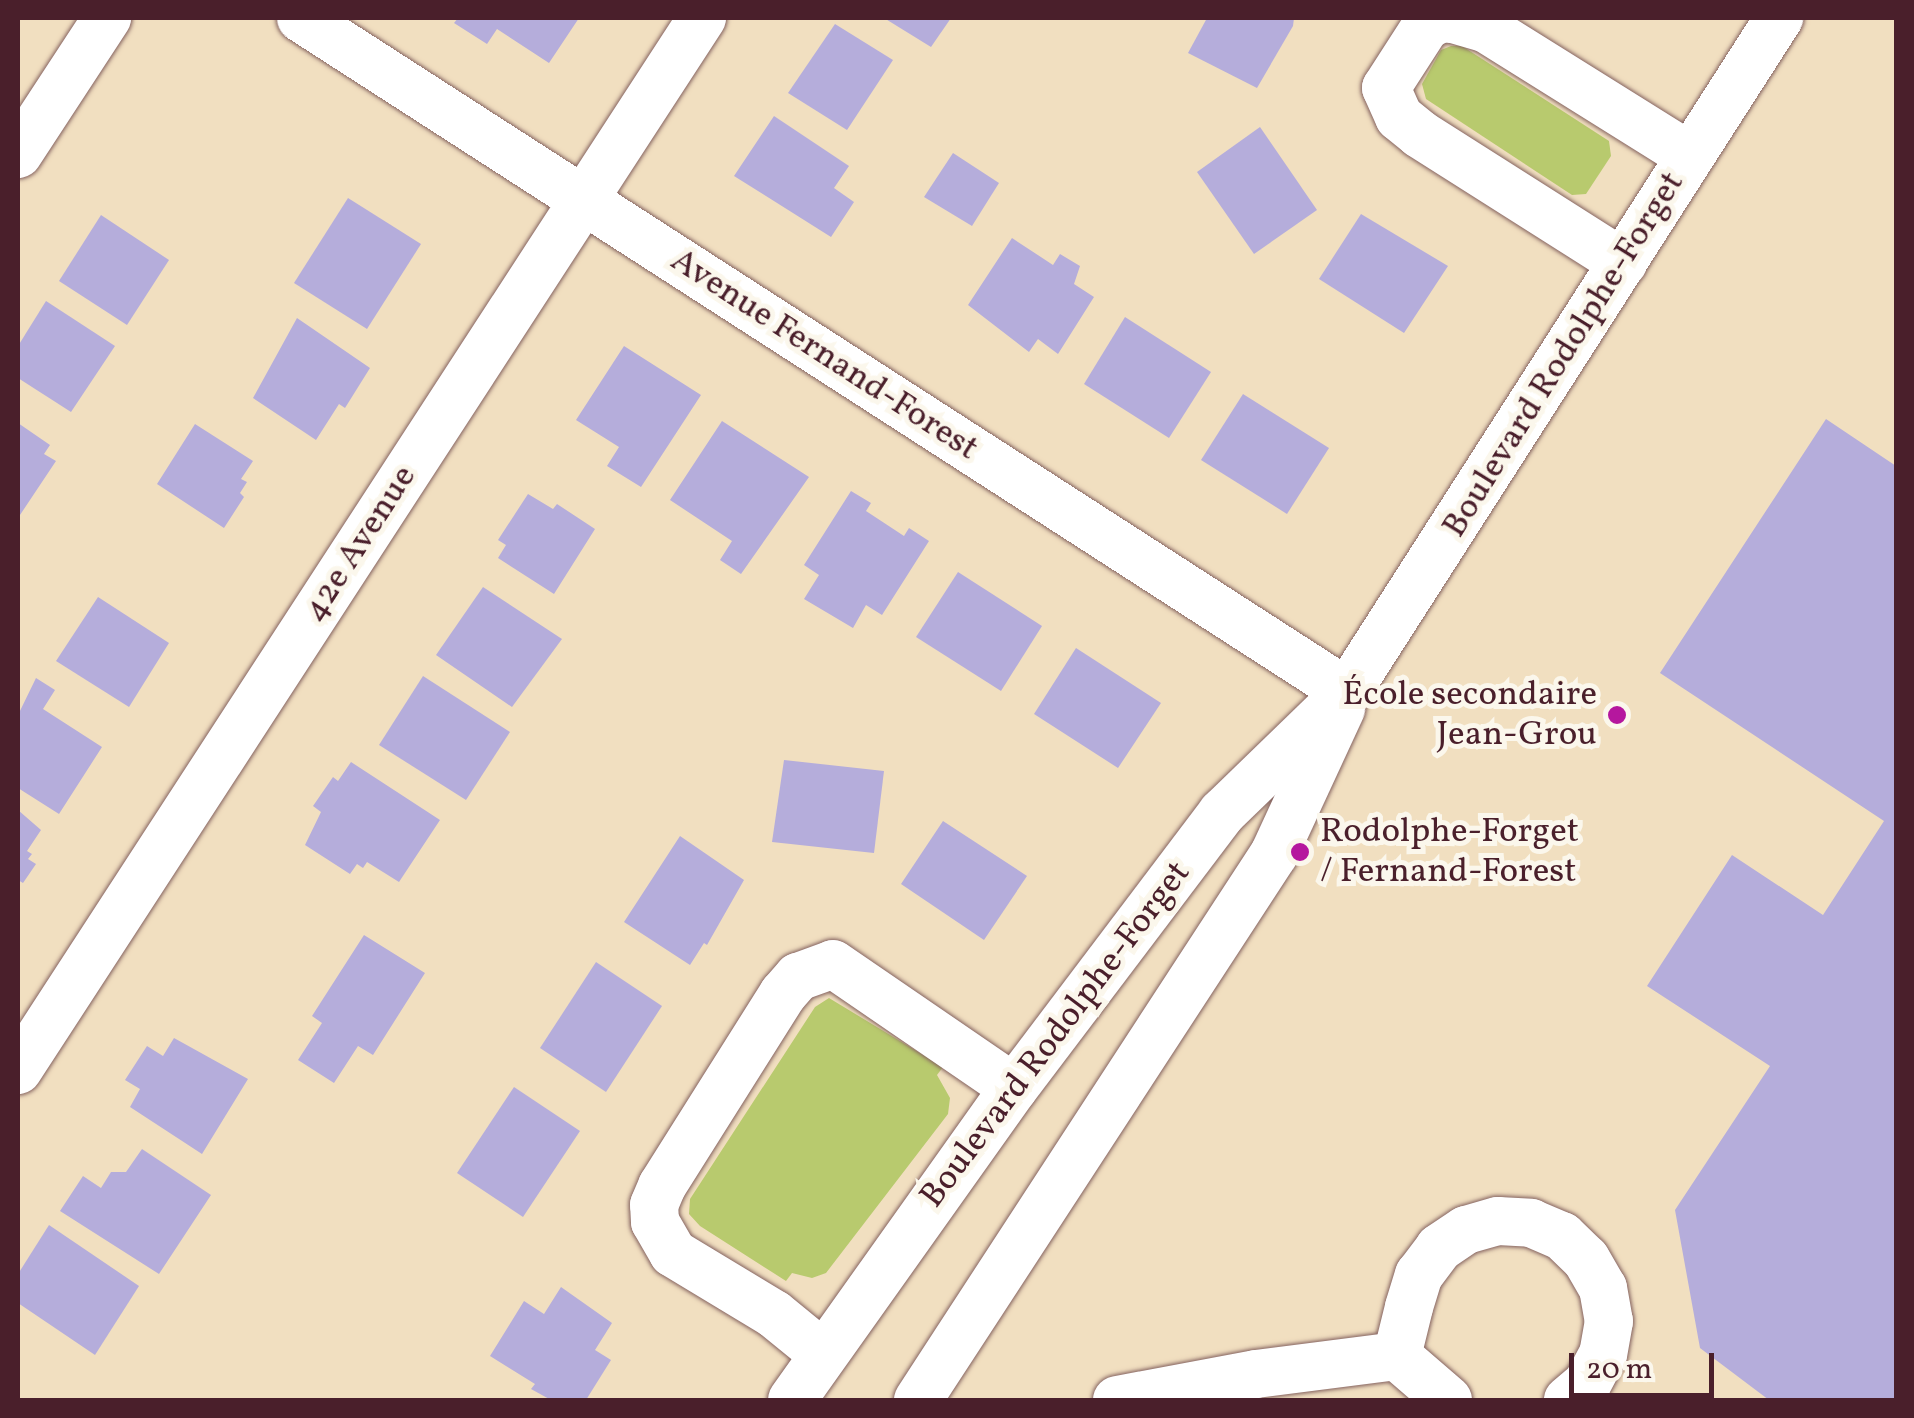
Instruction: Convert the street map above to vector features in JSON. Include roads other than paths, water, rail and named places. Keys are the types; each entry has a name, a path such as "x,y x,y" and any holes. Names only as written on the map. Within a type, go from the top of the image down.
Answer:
{"street":[{"path":"18,154 107,18"},
{"name":"Avenue Fernand-Forest","path":"302,18 1347,692"},
{"name":"42e Avenue","path":"18,1070 702,18"},
{"name":"Boulevard Rodolphe-Forget","path":"918,1400 1274,854 1316,769 1347,692 1779,18"},
{"path":"1623,263 1420,134 1399,117 1386,88 1426,26 1453,19 1485,28 1690,156"},
{"name":"Boulevard Rodolphe-Forget","path":"792,1400 1014,1088 1222,813 1347,692"},
{"path":"823,1354 774,1314 673,1253 655,1222 654,1204 662,1186 783,994 798,977 833,964 1014,1088"},
{"path":"1397,1356 1418,1276 1438,1248 1466,1230 1498,1221 1531,1223 1562,1236 1586,1259 1603,1288 1609,1321 1603,1354 1587,1384 1568,1400"},
{"path":"1117,1400 1272,1387 1397,1356"},
{"path":"1397,1356 1448,1400"}],"place":[{"name":"École secondaire Jean-Grou","path":"1617,715"},
{"name":"Rodolphe-Forget / Fernand-Forest","path":"1300,852"}]}
